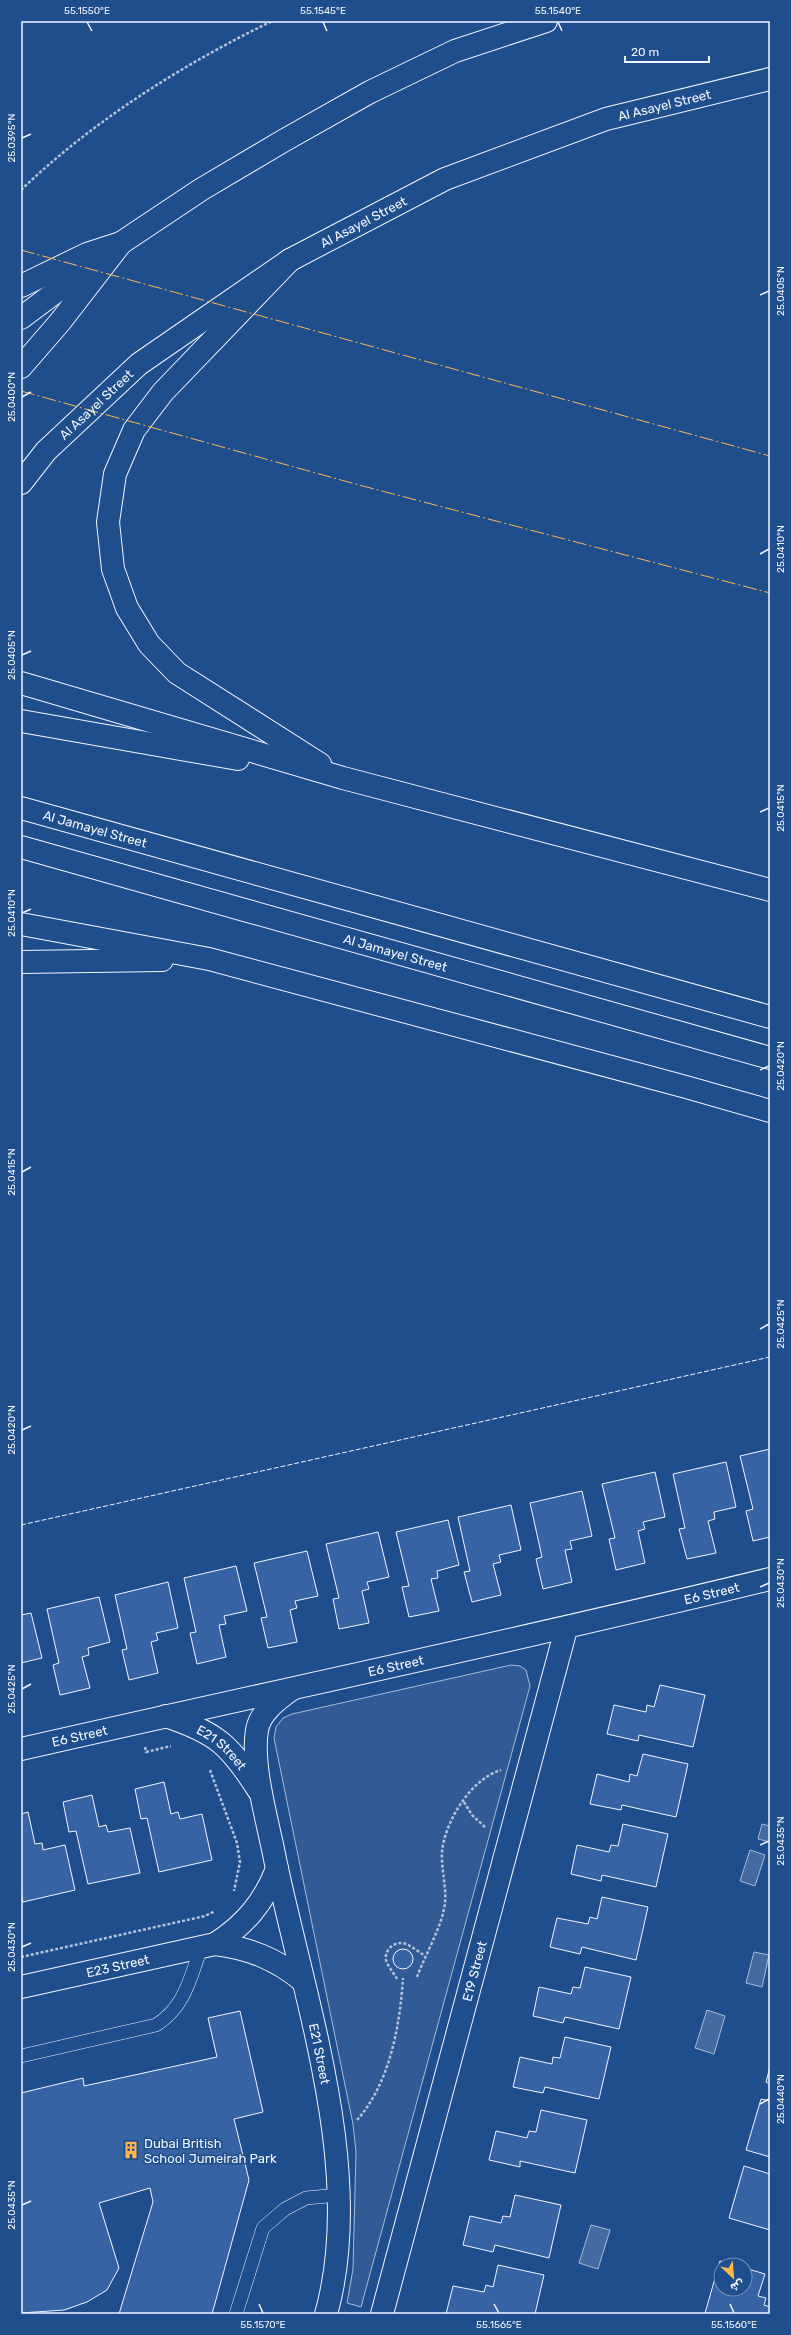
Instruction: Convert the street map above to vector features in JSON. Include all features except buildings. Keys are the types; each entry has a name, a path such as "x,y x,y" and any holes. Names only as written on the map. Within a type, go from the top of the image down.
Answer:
{"main road":[{"path":"21,318 121,243 202,189 370,92 456,51 546,21"},
{"name":"Al Asayel Street","path":"21,483 46,452 139,364 290,260 452,177 606,119 770,79"},
{"path":"21,286 87,254 121,243"},
{"path":"21,367 64,316 121,243"},
{"path":"290,260 163,392 134,430 115,474 108,522 113,569 127,608 148,644 177,673 343,778"},
{"path":"21,683 343,778 770,890"},
{"path":"21,721 343,778"},
{"name":"Al Jamayel Street","path":"21,808 770,1017"},
{"name":"Al Jamayel Street","path":"21,847 770,1058"},
{"path":"21,924 209,959 770,1111"},
{"path":"21,962 209,959"},
{"name":"E6 Street","path":"21,1749 295,1687 566,1629 770,1580"},
{"name":"E19 Street","path":"382,2314 530,1769 566,1629"},
{"name":"E21 Street","path":"295,1687 267,1710 257,1728 256,1750 262,1797 334,2129 339,2218 336,2262 326,2314"},
{"name":"E21 Street","path":"166,1716 213,1735 232,1752 262,1797"},
{"name":"E23 Street","path":"208,1946 241,1925 259,1906 270,1888 277,1868"},
{"name":"E23 Street","path":"21,1987 208,1946 251,1951 286,1968 303,1981"}],"lane":[{"path":"21,2056 156,2025 167,2018 177,2008 208,1946"},
{"path":"236,2314 263,2228 285,2209 306,2198 338,2195"}],"path":[{"path":"21,190 43,169 92,130 143,94 192,64 272,21"},
{"path":"138,1722 146,1752 178,1744"},
{"path":"208,1767 237,1842 240,1862 234,1891 231,1895"},
{"path":"416,1977 444,1912 446,1898 442,1853 445,1834 453,1817 475,1785 491,1773 510,1767 530,1769"},
{"path":"464,1802 472,1815 482,1826 496,1834 511,1838"},
{"path":"234,1891 259,1906"},
{"path":"21,1957 205,1916 219,1908"},
{"path":"397,1979 386,1959 387,1951 392,1946 399,1943 407,1944 425,1956"},
{"path":"334,2129 344,2128 353,2124 376,2091 388,2064 396,2036 403,1978"}],"shaded area":[{"path":"511,1665 520,1666 526,1670 530,1686 361,2307 347,2303 353,2269 356,2152 353,2124 274,1738 276,1727 283,1718 292,1714"},
{"path":"762,1824 770,1826 770,1842 758,1839"},
{"path":"750,1850 765,1855 755,1886 740,1881"},
{"path":"754,1952 769,1955 762,1987 746,1983"},
{"path":"707,2010 725,2016 714,2054 695,2048"},
{"path":"591,2225 610,2230 598,2269 579,2263"}],"fence":[{"path":"21,1525 770,1357"}],"power":[{"path":"21,250 770,456"},
{"path":"21,391 359,485 770,593"}],"place":[{"name":"Dubai British School Jumeirah Park","path":"131,2150"}]}
